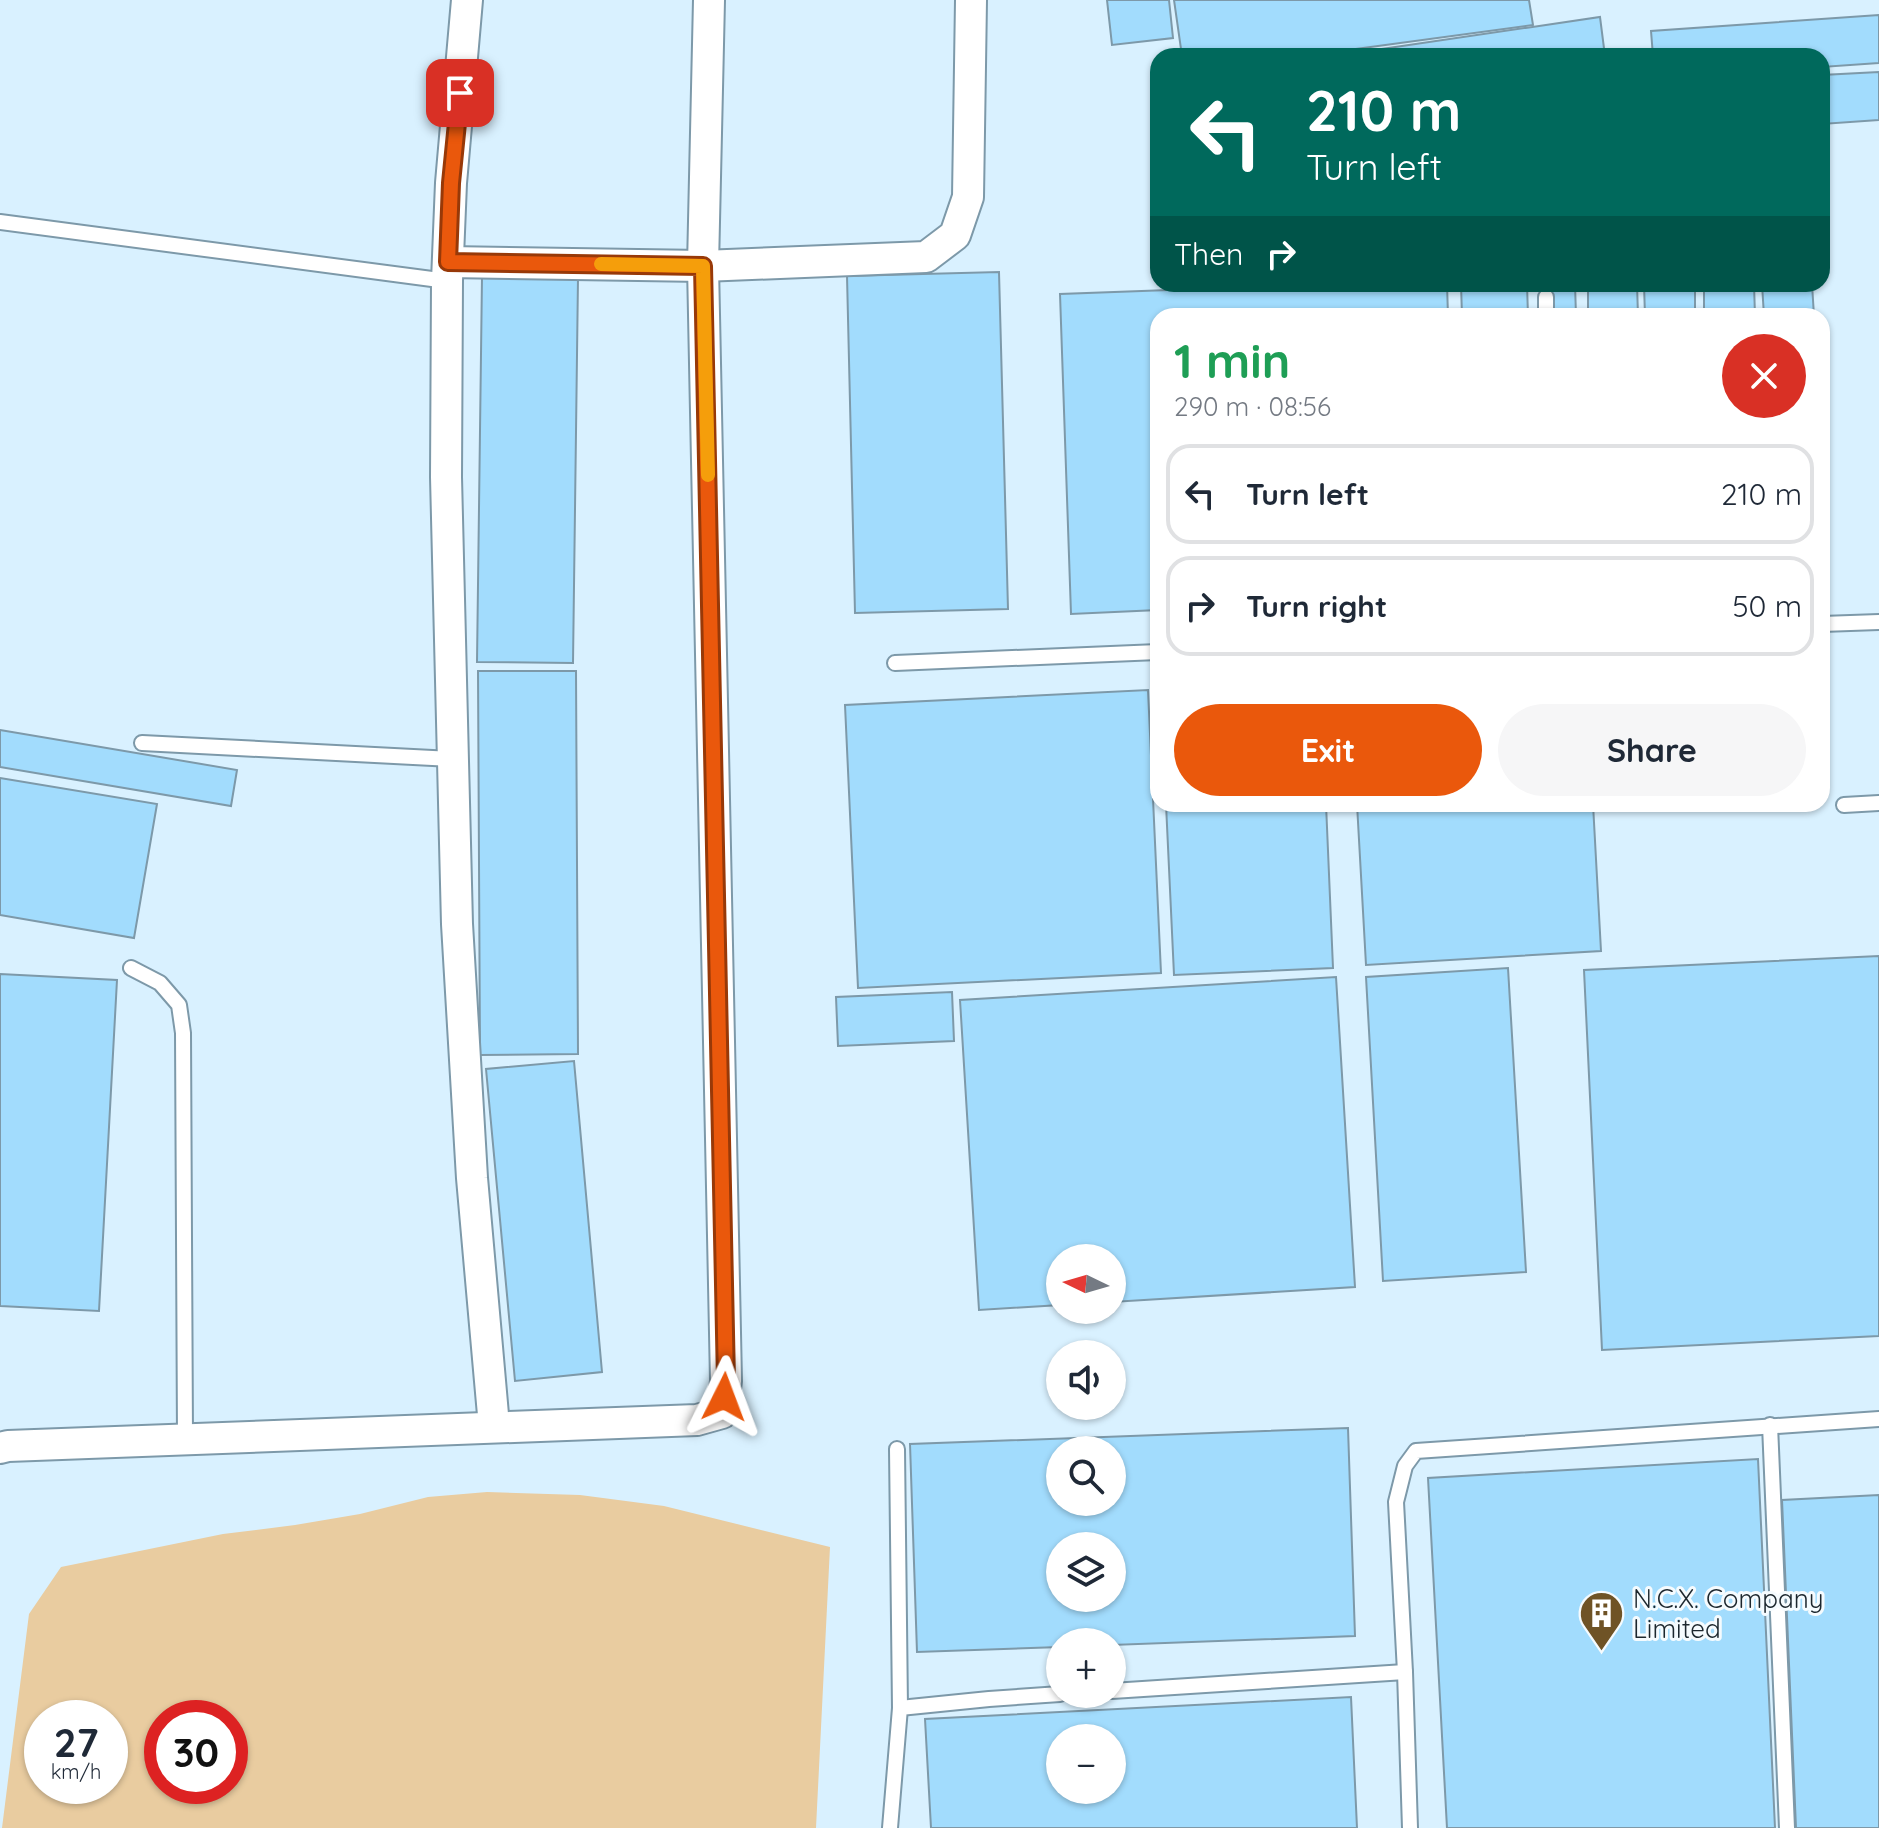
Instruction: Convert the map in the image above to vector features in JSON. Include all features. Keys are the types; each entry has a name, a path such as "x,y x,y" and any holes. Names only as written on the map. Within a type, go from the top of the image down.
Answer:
{"street":[{"path":"467,0 451,183 446,477 457,924 472,1178 494,1426"},
{"path":"0,1448 185,1438 697,1420 722,1413 726,1381 703,266 709,0"},
{"path":"448,272 926,257 955,235 968,197 971,0"}],"lane":[{"path":"0,222 448,272"},
{"path":"1546,297 1546,308"},
{"path":"1830,624 1879,622"},
{"path":"895,663 1150,652"},
{"path":"142,743 452,759"},
{"path":"1844,805 1879,803"},
{"path":"131,968 160,983 179,1005 183,1033 185,1438"},
{"path":"1410,1828 1396,1502 1405,1466 1416,1451 1879,1419"},
{"path":"1770,1425 1787,1828"},
{"path":"890,1828 900,1708 897,1449"},
{"path":"1126,1690 1405,1672"},
{"path":"900,1708 1046,1695"}],"shaded area":[{"path":"487,1492 580,1495 664,1506 830,1547 816,1828 2,1828 29,1614 61,1567 223,1534 360,1514 428,1497"}],"building":[{"path":"1107,0 1169,0 1173,38 1112,45"},
{"path":"1174,0 1529,0 1533,25 1363,48 1181,48"},
{"path":"1879,15 1879,63 1830,66 1830,48 1652,48 1651,31"},
{"path":"1600,17 1604,48 1389,48"},
{"path":"1879,72 1879,120 1830,123 1830,75"},
{"path":"999,272 1008,609 855,613 847,276"},
{"path":"482,277 578,278 573,663 477,662"},
{"path":"1150,291 1447,292 1448,308 1150,308 1150,610 1071,614 1060,294"},
{"path":"1461,292 1527,292 1528,308 1462,308"},
{"path":"1550,292 1575,292 1576,308 1551,308"},
{"path":"1588,292 1637,292 1638,308 1588,308"},
{"path":"1644,292 1695,292 1695,308 1645,308"},
{"path":"1704,292 1754,292 1755,308 1704,308"},
{"path":"1762,292 1812,292 1814,308 1764,308"},
{"path":"478,671 576,671 578,1054 480,1055"},
{"path":"1148,690 1150,812 1154,812 1161,973 858,988 845,705"},
{"path":"0,730 237,770 231,806 0,767"},
{"path":"0,778 157,804 134,938 0,915"},
{"path":"1166,812 1326,812 1333,968 1174,975"},
{"path":"1357,812 1593,812 1601,951 1366,965"},
{"path":"1879,956 1879,1336 1602,1350 1584,970"},
{"path":"1508,968 1526,1272 1383,1281 1366,977"},
{"path":"0,974 117,980 99,1311 0,1306"},
{"path":"1336,977 1355,1287 1126,1301 1126,1244 1046,1244 1046,1306 979,1310 960,1000"},
{"path":"952,992 954,1041 838,1046 836,997"},
{"path":"574,1061 602,1372 515,1381 486,1069"},
{"path":"1348,1428 1355,1636 1126,1644 1126,1628 1046,1628 1046,1647 917,1652 910,1444 1046,1439 1046,1516 1126,1516 1126,1436"},
{"name":"N.C.X. Company Limited","path":"1758,1459 1775,1828 1447,1828 1428,1478"},
{"path":"1879,1495 1879,1828 1796,1828 1782,1500"},
{"path":"1351,1697 1357,1828 931,1828 925,1719"}],"slow traffic":[{"path":"601,264 703,266 708,475"}],"place":[{"name":"N.C.X. Company Limited","path":"1602,1653"}],"route":[{"path":"460,93 451,183 448,262 703,266 724,1397"}]}
